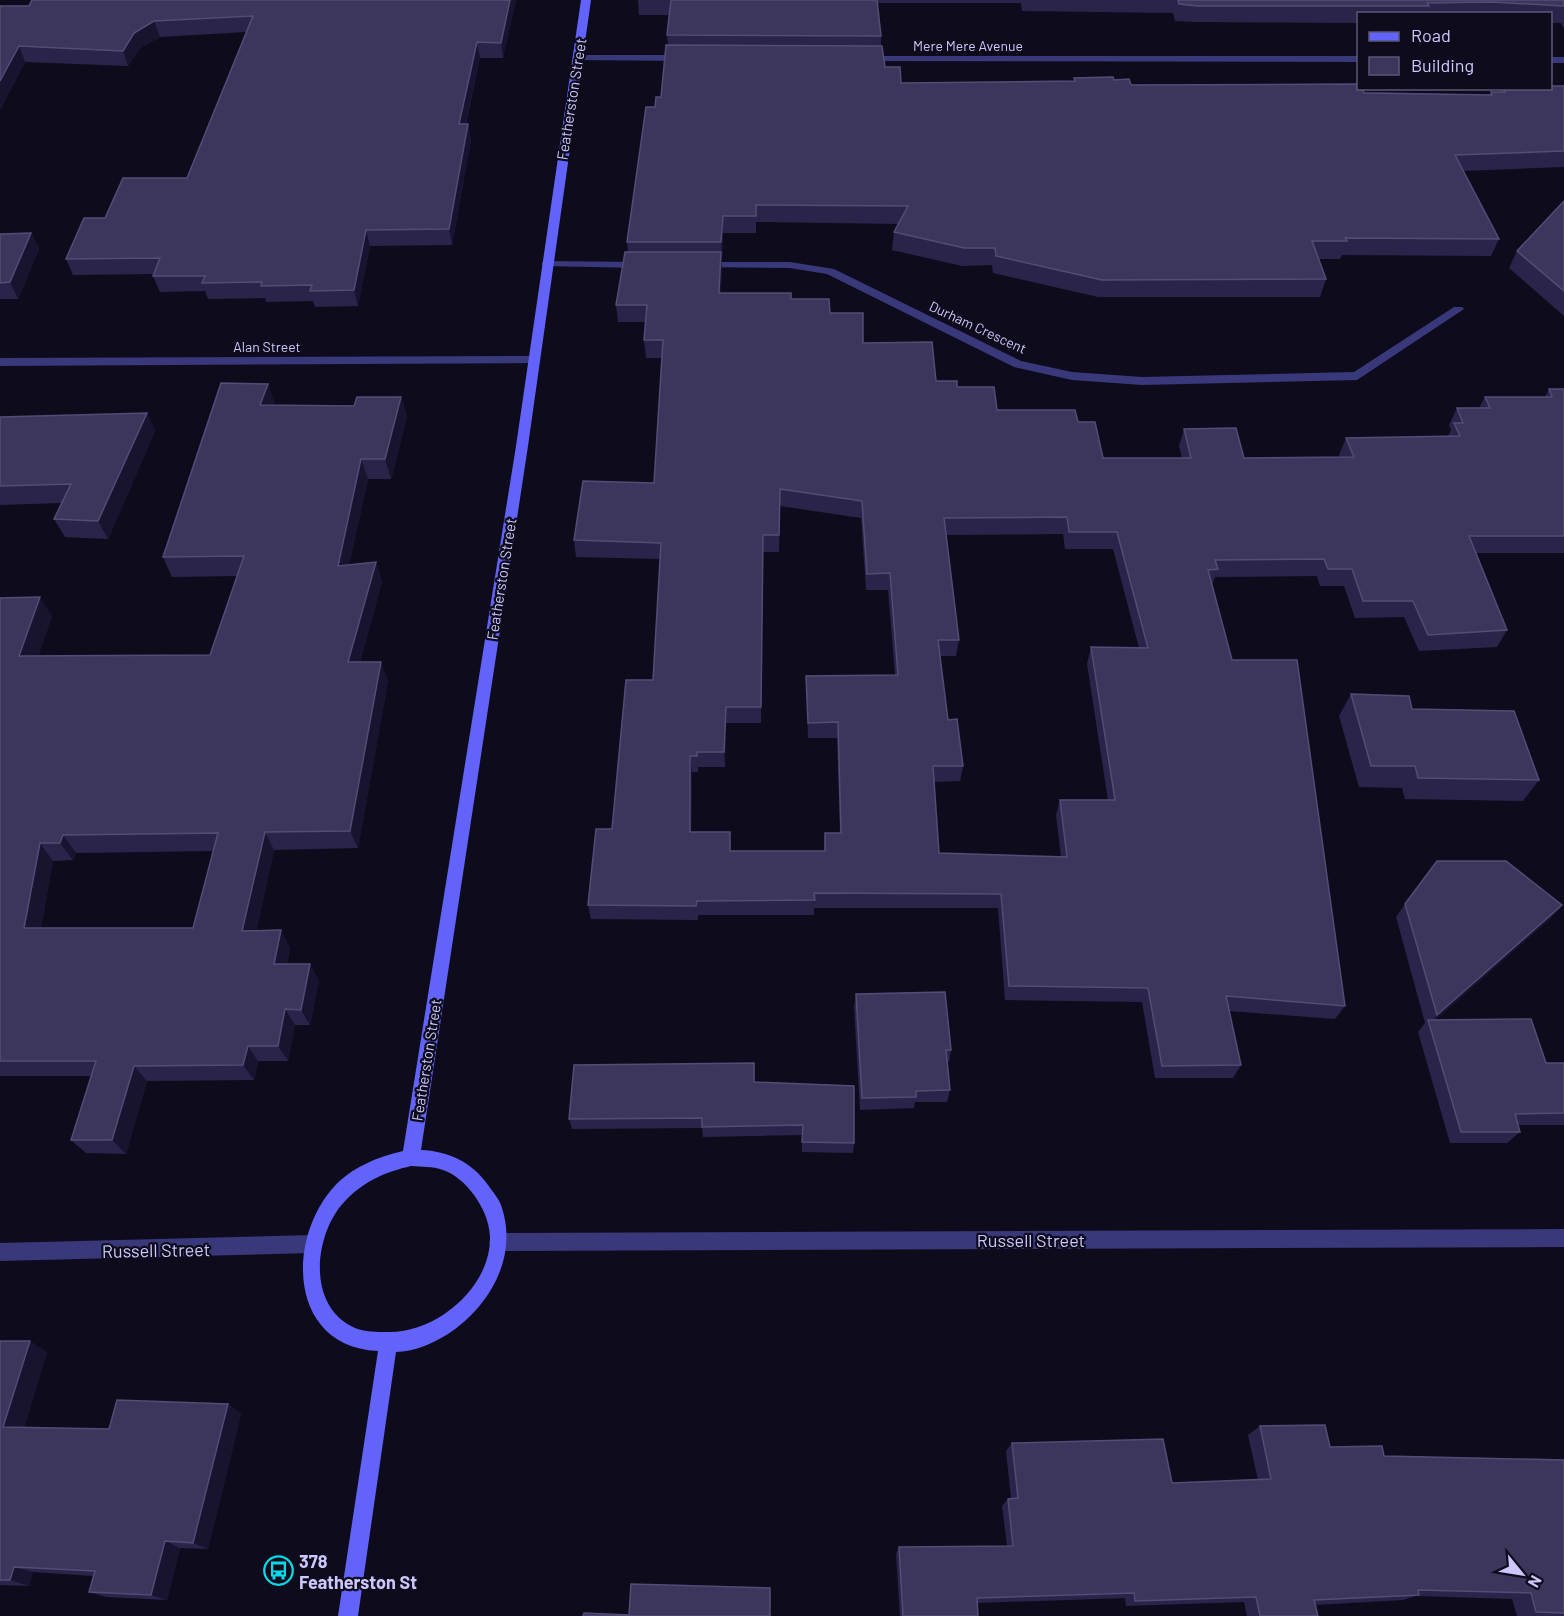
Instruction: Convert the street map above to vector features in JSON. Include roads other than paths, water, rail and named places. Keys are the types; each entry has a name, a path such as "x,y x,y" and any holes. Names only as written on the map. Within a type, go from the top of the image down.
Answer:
{"main road":[{"name":"Featherston Street","path":"411,1158 535,360 546,264 586,0"},
{"path":"411,1158 439,1160 464,1170 483,1189 496,1214 498,1242 491,1275 473,1304 446,1327 415,1341 388,1344 350,1336 327,1316 312,1289 309,1258 316,1228 332,1201 355,1179 382,1164 411,1158"},
{"path":"348,1616 388,1344"}],"street":[{"path":"578,57 691,58"},
{"name":"Mere Mere Avenue","path":"859,58 1357,59"},
{"path":"546,264 653,265"},
{"name":"Durham Crescent","path":"688,265 790,265 830,271 1018,364 1072,376 1142,381 1357,376 1458,309"},
{"name":"Alan Street","path":"0,362 535,360"},
{"name":"Russell Street","path":"498,1242 1564,1238"},
{"name":"Russell Street","path":"0,1252 230,1248 313,1244"}],"place":[{"name":"378 Featherston St","path":"278,1571"}]}
